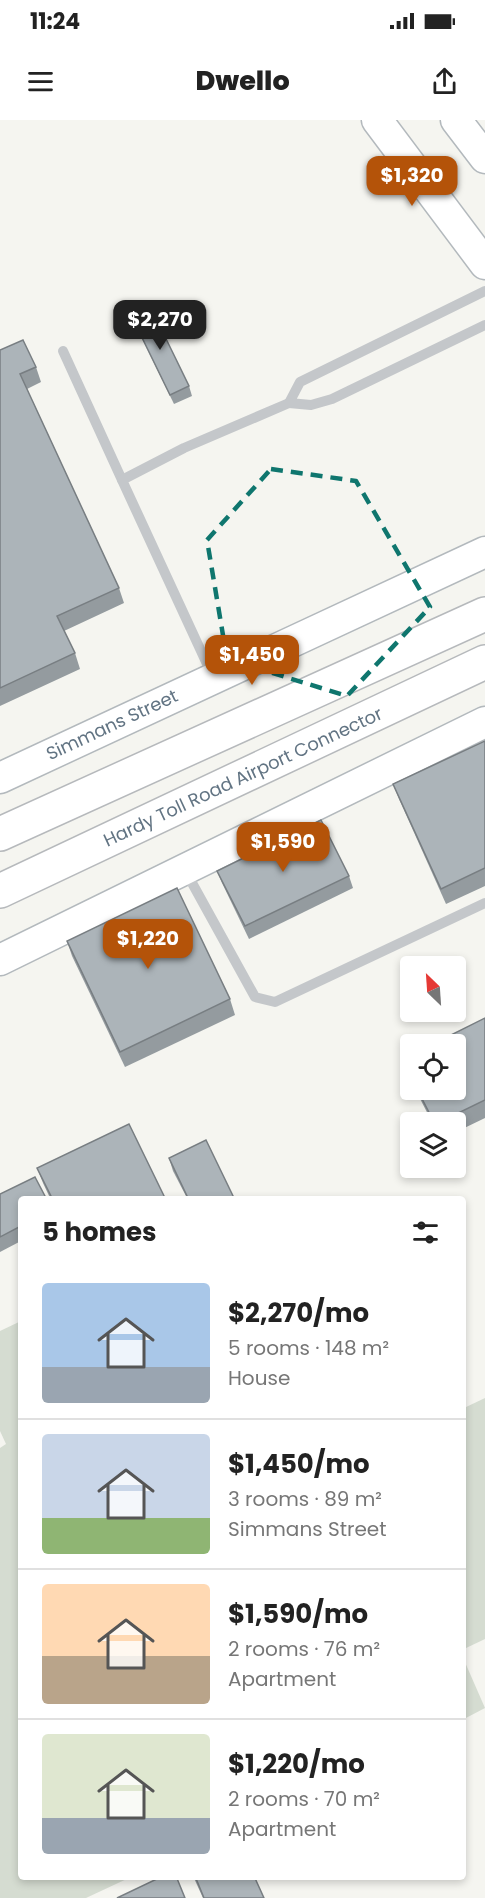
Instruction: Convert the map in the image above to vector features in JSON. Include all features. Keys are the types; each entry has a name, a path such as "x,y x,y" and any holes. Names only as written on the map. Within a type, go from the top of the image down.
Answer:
{"highway":[{"path":"0,834 485,614"},
{"name":"Hardy Toll Road Airport Connector","path":"0,891 485,662"}],"main road":[{"path":"377,120 485,264"},
{"path":"456,120 485,158"},
{"name":"Simmans Street","path":"0,778 485,552"},
{"path":"0,960 190,879 485,722"}],"lane":[{"path":"289,403 300,382 485,291"},
{"path":"122,480 184,447 289,403 311,405 332,399 485,325"},
{"path":"63,351 213,677"},
{"path":"190,879 255,997 275,1002 485,903"}],"highlighted area":[{"path":"271,469 356,481 430,607 347,696 227,659 207,540"}],"shaded area":[{"path":"18,1322 18,1880 125,1880 86,1898 0,1898 0,1448 6,1444 0,1431 0,1331"},
{"path":"485,1398 485,1639 466,1648 466,1407"},
{"path":"466,1665 485,1708 466,1718"}],"building":[{"path":"151,308 189,386 170,395 132,317"},
{"path":"23,340 36,367 20,374 119,588 57,616 75,653 0,688 0,350"},
{"path":"485,741 485,868 441,889 393,784"},
{"path":"321,820 349,876 245,926 217,871"},
{"path":"177,888 230,999 120,1052 67,941"},
{"path":"485,1018 485,1100 460,1112 429,1112 423,1100 466,1100 466,1034 453,1034"},
{"path":"129,1124 164,1196 51,1196 37,1168"},
{"path":"206,1140 233,1196 187,1196 169,1158"},
{"path":"35,1177 45,1196 18,1196 18,1228 0,1237 0,1194"},
{"path":"155,1880 178,1880 185,1898 117,1898"},
{"path":"197,1880 256,1880 264,1898 204,1898"}]}
